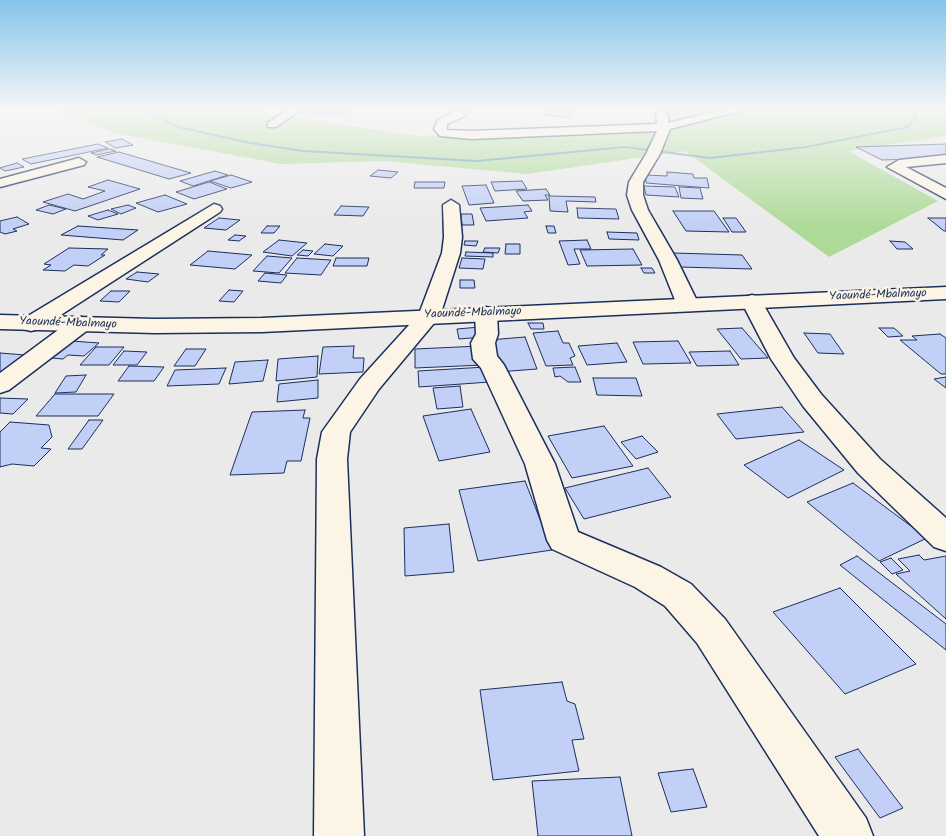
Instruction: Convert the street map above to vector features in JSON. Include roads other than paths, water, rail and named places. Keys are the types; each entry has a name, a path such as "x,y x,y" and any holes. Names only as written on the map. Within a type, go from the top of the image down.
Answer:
{"main road":[{"path":"655,149 636,182 635,195 640,210 668,260 688,305"},
{"path":"946,159 899,164 894,167 946,194"},
{"path":"0,183 79,162"},
{"path":"339,836 332,459 336,432 369,384 429,316 451,254 453,237 451,205"},
{"path":"31,324 214,209"},
{"name":"Yaoundé-Mbalmayo","path":"0,322 155,326 262,325 946,293"},
{"path":"752,301 783,359 812,400 869,466 946,538"},
{"path":"486,314 487,334 483,344 484,359 492,365 540,464 564,540 648,577 678,594 711,631 848,836"},
{"path":"0,385 81,324"}],"waterway":[{"path":"290,149 477,161 604,149"},
{"path":"641,149 710,158 788,149"}]}
